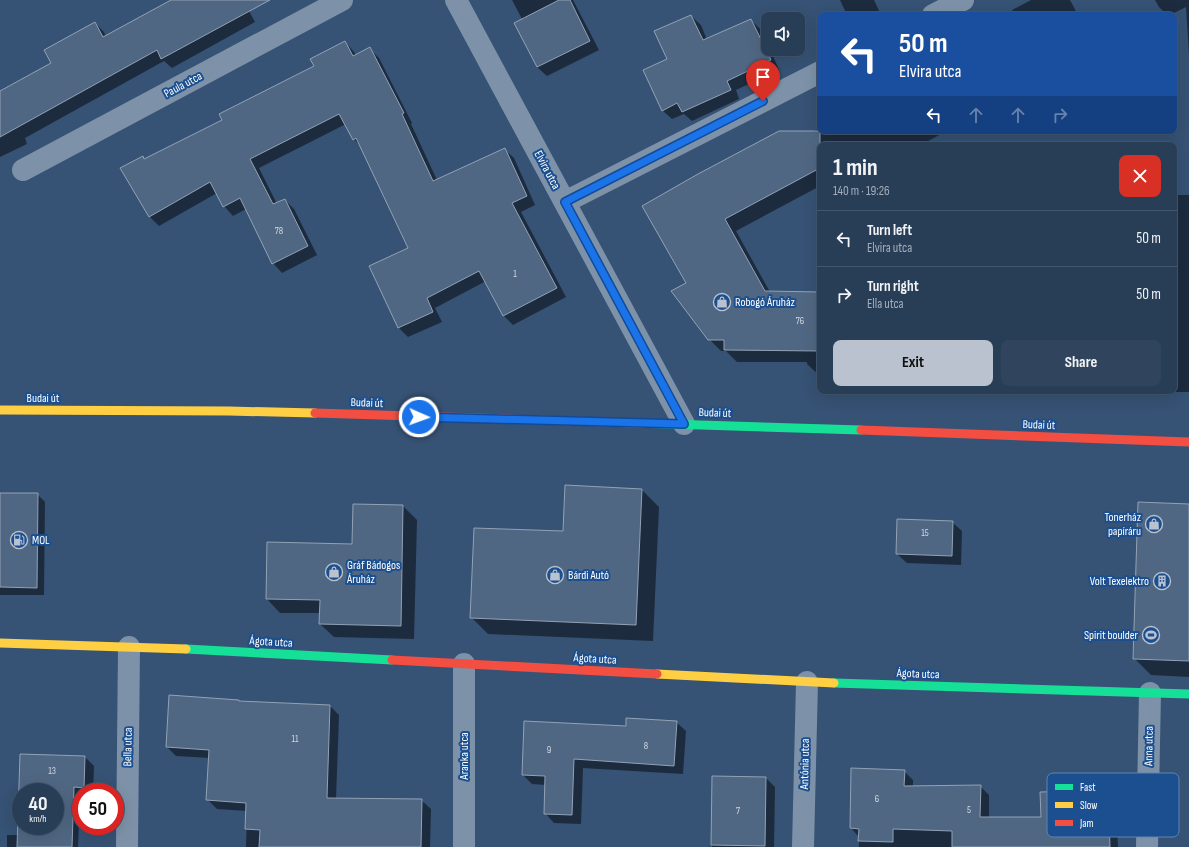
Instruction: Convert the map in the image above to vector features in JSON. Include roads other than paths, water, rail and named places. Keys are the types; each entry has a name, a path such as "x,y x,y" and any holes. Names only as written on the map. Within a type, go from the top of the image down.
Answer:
{"street":[{"name":"Paula utca","path":"24,170 342,0"},
{"name":"Elvira utca","path":"456,0 684,424"},
{"path":"939,12 963,0"},
{"path":"565,202 817,74"},
{"name":"Budai út","path":"0,410 229,411 684,424 1189,442"},
{"name":"Ágota utca","path":"0,643 129,647 807,682 1189,694"},
{"name":"Bella utca","path":"127,847 129,647"},
{"name":"Aranka utca","path":"464,664 464,847"},
{"name":"Antónia utca","path":"803,847 807,682"},
{"name":"Anna utca","path":"1148,773 1150,693"},
{"name":"Anna utca","path":"1147,837 1147,847"}],"place":[{"name":"Robogó Áruház","path":"722,302"},
{"name":"Tonerház papíráru","path":"1154,524"},
{"name":"MOL","path":"19,540"},
{"name":"Gráf Bádogos Áruház","path":"334,572"},
{"name":"Bárdi Autó","path":"555,575"},
{"name":"Volt Texelektro","path":"1162,581"},
{"name":"Spirit boulder","path":"1151,635"}]}
